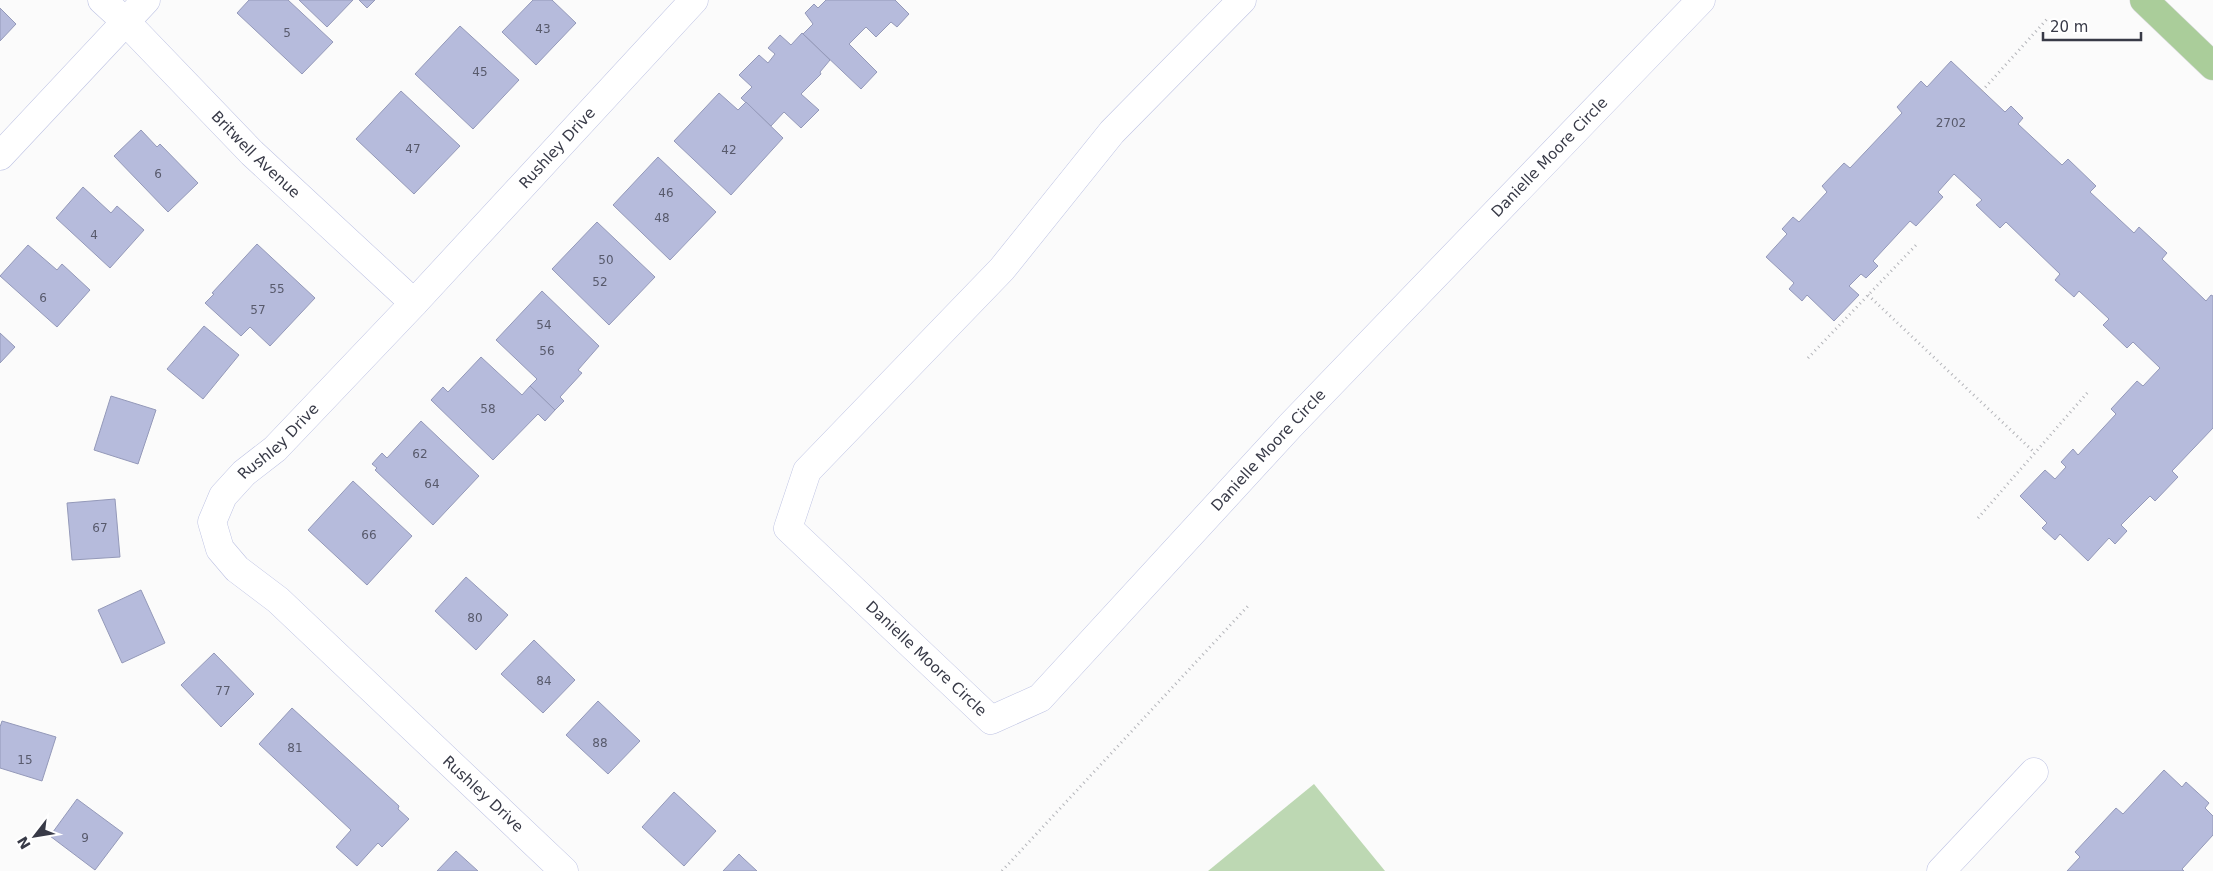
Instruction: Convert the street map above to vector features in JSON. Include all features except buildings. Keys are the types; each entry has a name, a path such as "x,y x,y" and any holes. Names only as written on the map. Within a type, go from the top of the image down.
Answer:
{"main road":[{"path":"2144,0 2213,66"}],"street":[{"name":"Britwell Avenue","path":"102,0 126,22 252,153 414,303"},
{"path":"0,156 146,0"},
{"name":"Rushley Drive","path":"564,871 278,600 237,568 220,549 212,522 223,496 244,474 275,450 414,303 694,0"},
{"name":"Danielle Moore Circle","path":"1242,0 1112,132 1002,269 807,471 804,479 788,528 991,720 1040,698 1291,425 1701,0"},
{"path":"1941,871 2034,772"}],"path":[{"path":"1982,91 2048,18"},
{"path":"1808,358 1918,243"},
{"path":"1868,296 2035,453"},
{"path":"1978,518 2088,392"},
{"path":"1002,871 1248,606"}],"green space":[{"path":"1314,784 1385,871 1208,871"}]}
